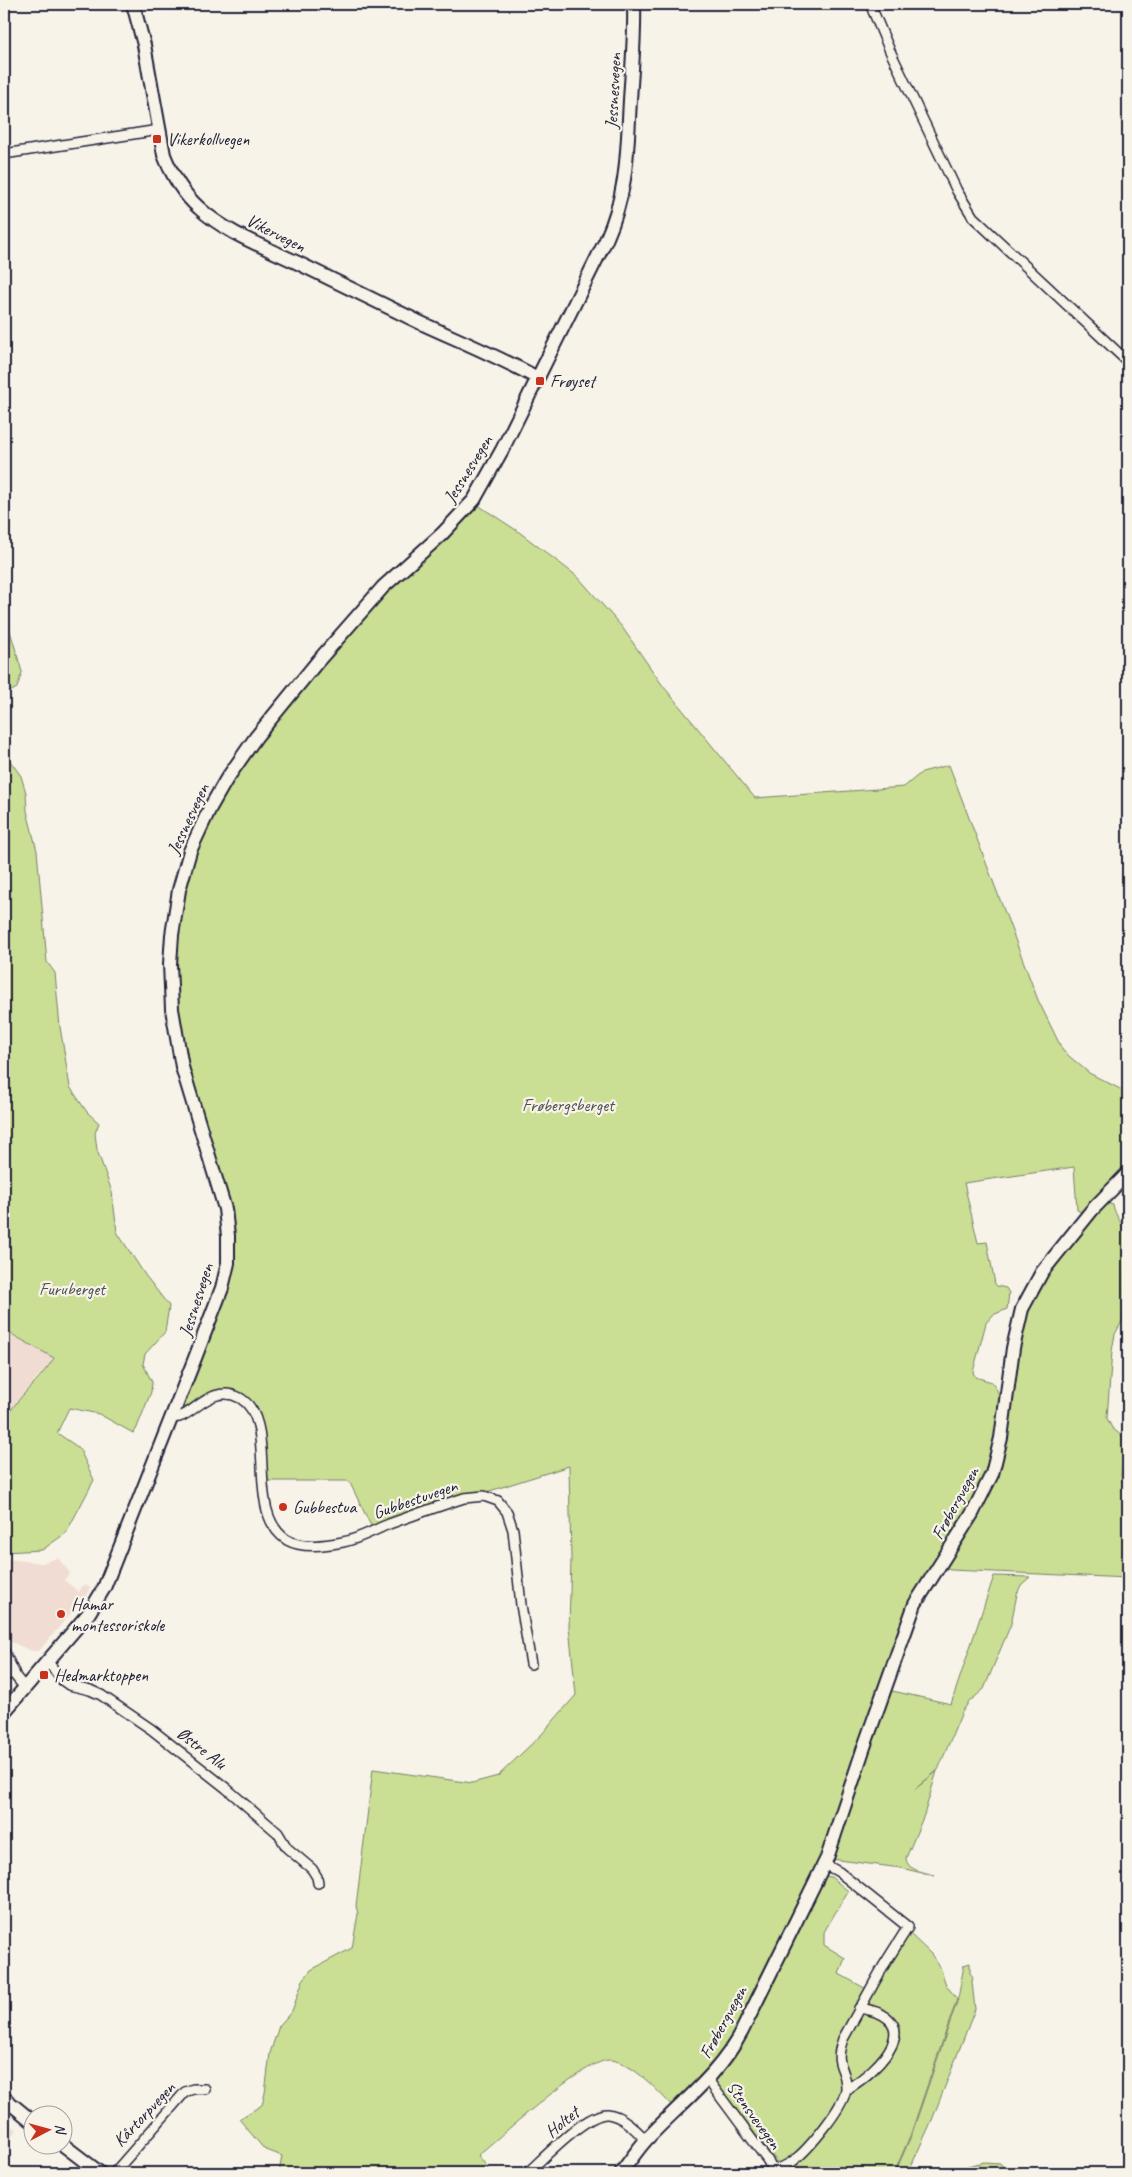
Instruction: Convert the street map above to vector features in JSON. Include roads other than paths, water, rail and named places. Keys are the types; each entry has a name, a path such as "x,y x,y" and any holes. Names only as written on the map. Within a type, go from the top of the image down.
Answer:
{"main road":[{"name":"Vikervegen","path":"133,4 144,45 164,154 175,179 189,199 208,216 252,241 407,316 494,355 537,378"},
{"name":"Jessnesvegen","path":"4,1712 89,1613 104,1588 222,1288 229,1251 225,1209 182,1067 172,1009 170,964 172,935 178,890 190,851 210,808 245,751 383,587 442,534 474,500 496,461 615,220 623,192 627,150 634,4"},
{"name":"Frøbergvegen","path":"621,2173 646,2140 708,2080 732,2050 824,1864 913,1611 925,1586 972,1514 992,1474 1001,1438 1016,1333 1026,1301 1042,1272 1108,1193 1128,1173"},
{"path":"4,2098 22,2112"},
{"path":"72,2152 100,2173"}],"street":[{"path":"870,4 890,52 957,191 973,217 1128,362"},
{"path":"4,154 159,130"},
{"name":"Gubbestuvegen","path":"172,1417 182,1416 207,1398 220,1394 233,1395 246,1402 257,1421 261,1448 264,1497 268,1512 274,1528 288,1540 299,1544 345,1542 464,1498 484,1496 498,1501 507,1512 513,1530 521,1605 530,1664"},
{"path":"4,1651 19,1682 25,1688"},
{"name":"Østre Alu","path":"48,1662 68,1685 90,1690 102,1696 151,1729 226,1788 278,1833 287,1848 312,1869 317,1876 318,1883"},
{"path":"4,1677 14,1672"},
{"path":"824,1864 839,1872 908,1927 859,2008 838,2052 847,2089"},
{"name":"Stensvevegen","path":"708,2080 763,2154 772,2172 791,2162 810,2145 824,2128 847,2089 877,2064 890,2048 896,2034 895,2025 888,2016 872,2010 859,2008"},
{"name":"Kårtorpvegen","path":"114,2173 185,2092 193,2089 205,2089"},
{"name":"Holtet","path":"527,2173 583,2125 599,2115 608,2114 620,2119 646,2140"}],"place":[{"name":"Vikerkollvegen","path":"157,139"},
{"name":"Frøyset","path":"540,381"},
{"name":"Gubbestua","path":"283,1507"},
{"name":"Hamar montessoriskole","path":"61,1614"},
{"name":"Hedmarktoppen","path":"44,1675"}],"park label":[{"name":"Frøbergsberget","path":"568,1105"},
{"name":"Furuberget","path":"72,1289"}]}
